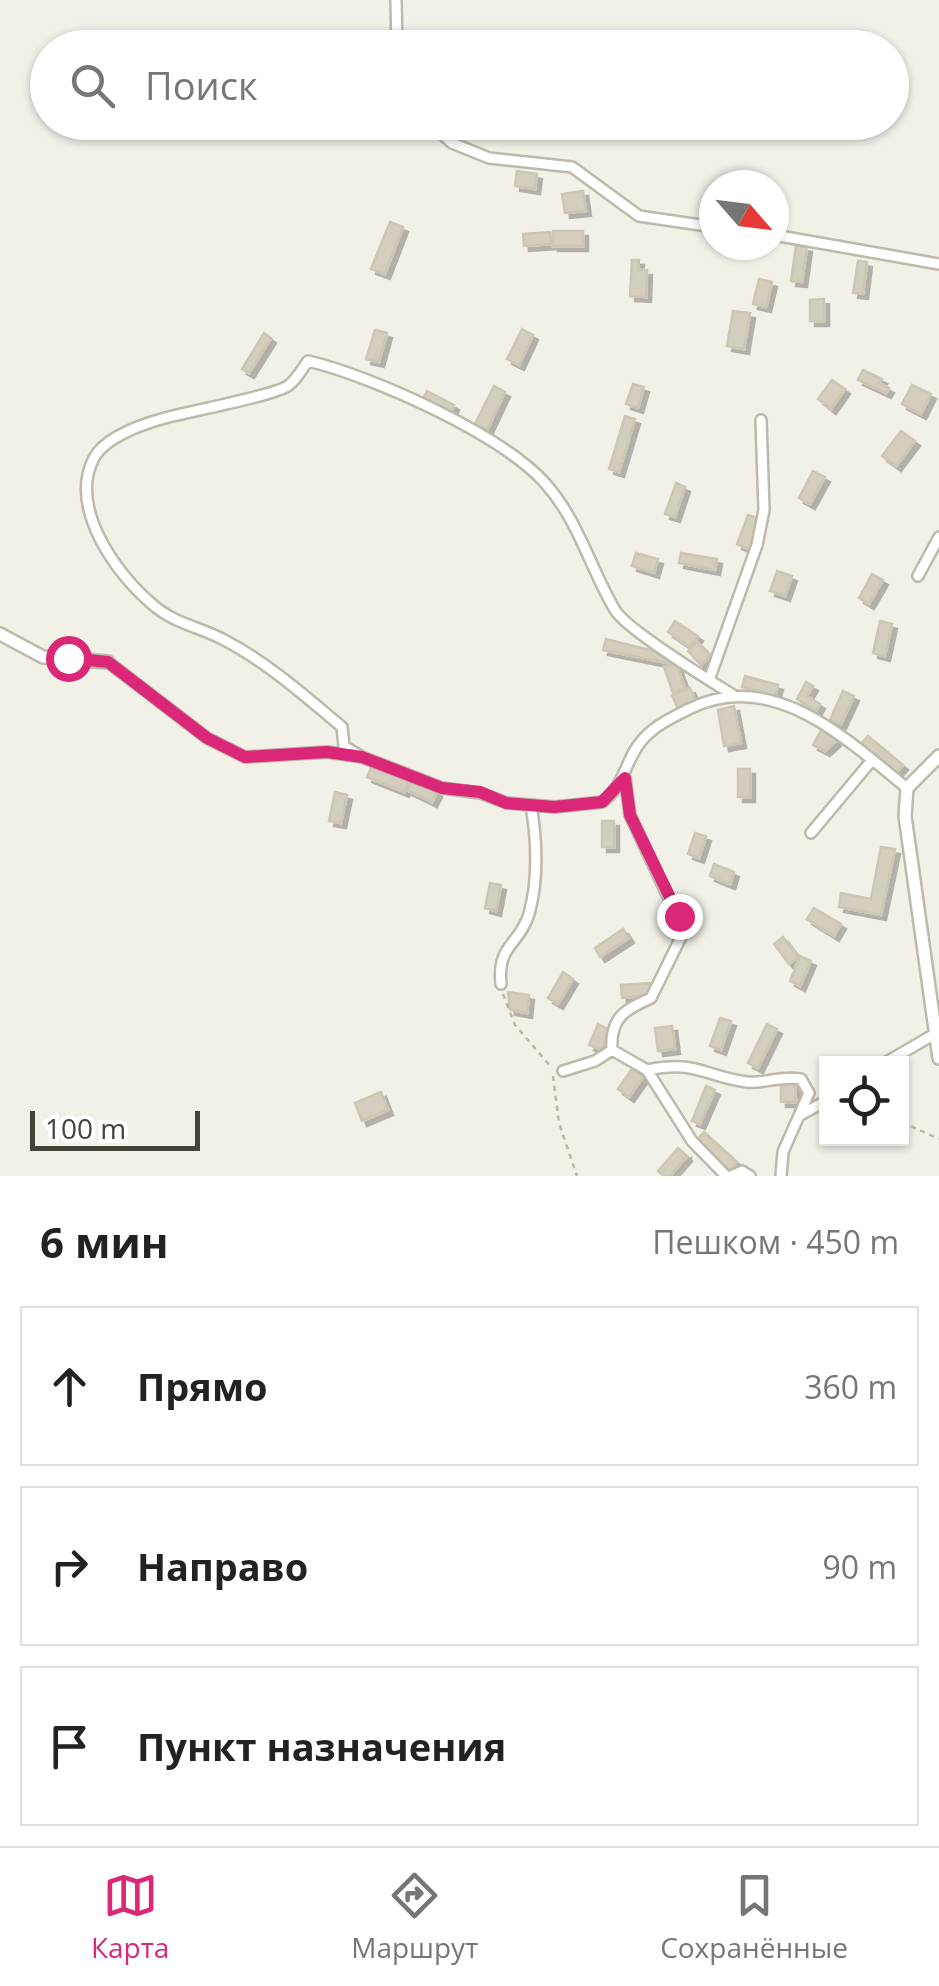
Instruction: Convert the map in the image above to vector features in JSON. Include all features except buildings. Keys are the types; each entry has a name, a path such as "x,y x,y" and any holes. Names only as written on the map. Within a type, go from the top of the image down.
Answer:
{"street":[{"path":"396,0 397,30"},
{"path":"448,140 489,158 572,167 640,216 699,225"},
{"path":"789,238 939,264"},
{"path":"733,695 705,701 666,721 643,739 625,778 602,802 531,805 442,788 362,757 344,746 342,727 293,687 228,641 176,622 140,593 105,548 94,522 87,477 95,454 120,436 166,418 287,388 308,361 359,374 432,408 535,472 576,525 623,621 733,695 810,713 907,788"},
{"path":"709,680 758,544 764,510 761,420"},
{"path":"918,576 939,537"},
{"path":"0,634 44,656 108,662 229,752 256,758 327,752 362,757"},
{"path":"939,756 907,788 908,855 939,1058"},
{"path":"810,834 872,760"},
{"path":"612,1050 616,1019 624,1010 651,998 684,930 630,815 625,778"},
{"path":"501,984 499,962 528,914 538,848 531,805"},
{"path":"897,1056 933,1035"},
{"path":"612,1050 648,1070 708,1161 728,1176 742,1171 750,1176"},
{"path":"564,1070 612,1050"},
{"path":"648,1070 683,1063 750,1083 783,1075 801,1079 809,1093 783,1152 781,1176"},
{"path":"802,1114 819,1105"}],"path":[{"path":"501,984 506,1010 515,1024 550,1068 564,1070"},
{"path":"564,1070 553,1076 552,1089 577,1176"},
{"path":"909,1125 939,1139"},
{"path":"678,1176 691,1157 708,1161"}],"route":[{"path":"68,658 96,664 108,662 207,738 245,757 288,758 327,752 362,757 442,788 480,792 506,803 554,807 602,802 625,778 630,815 679,916"}]}
